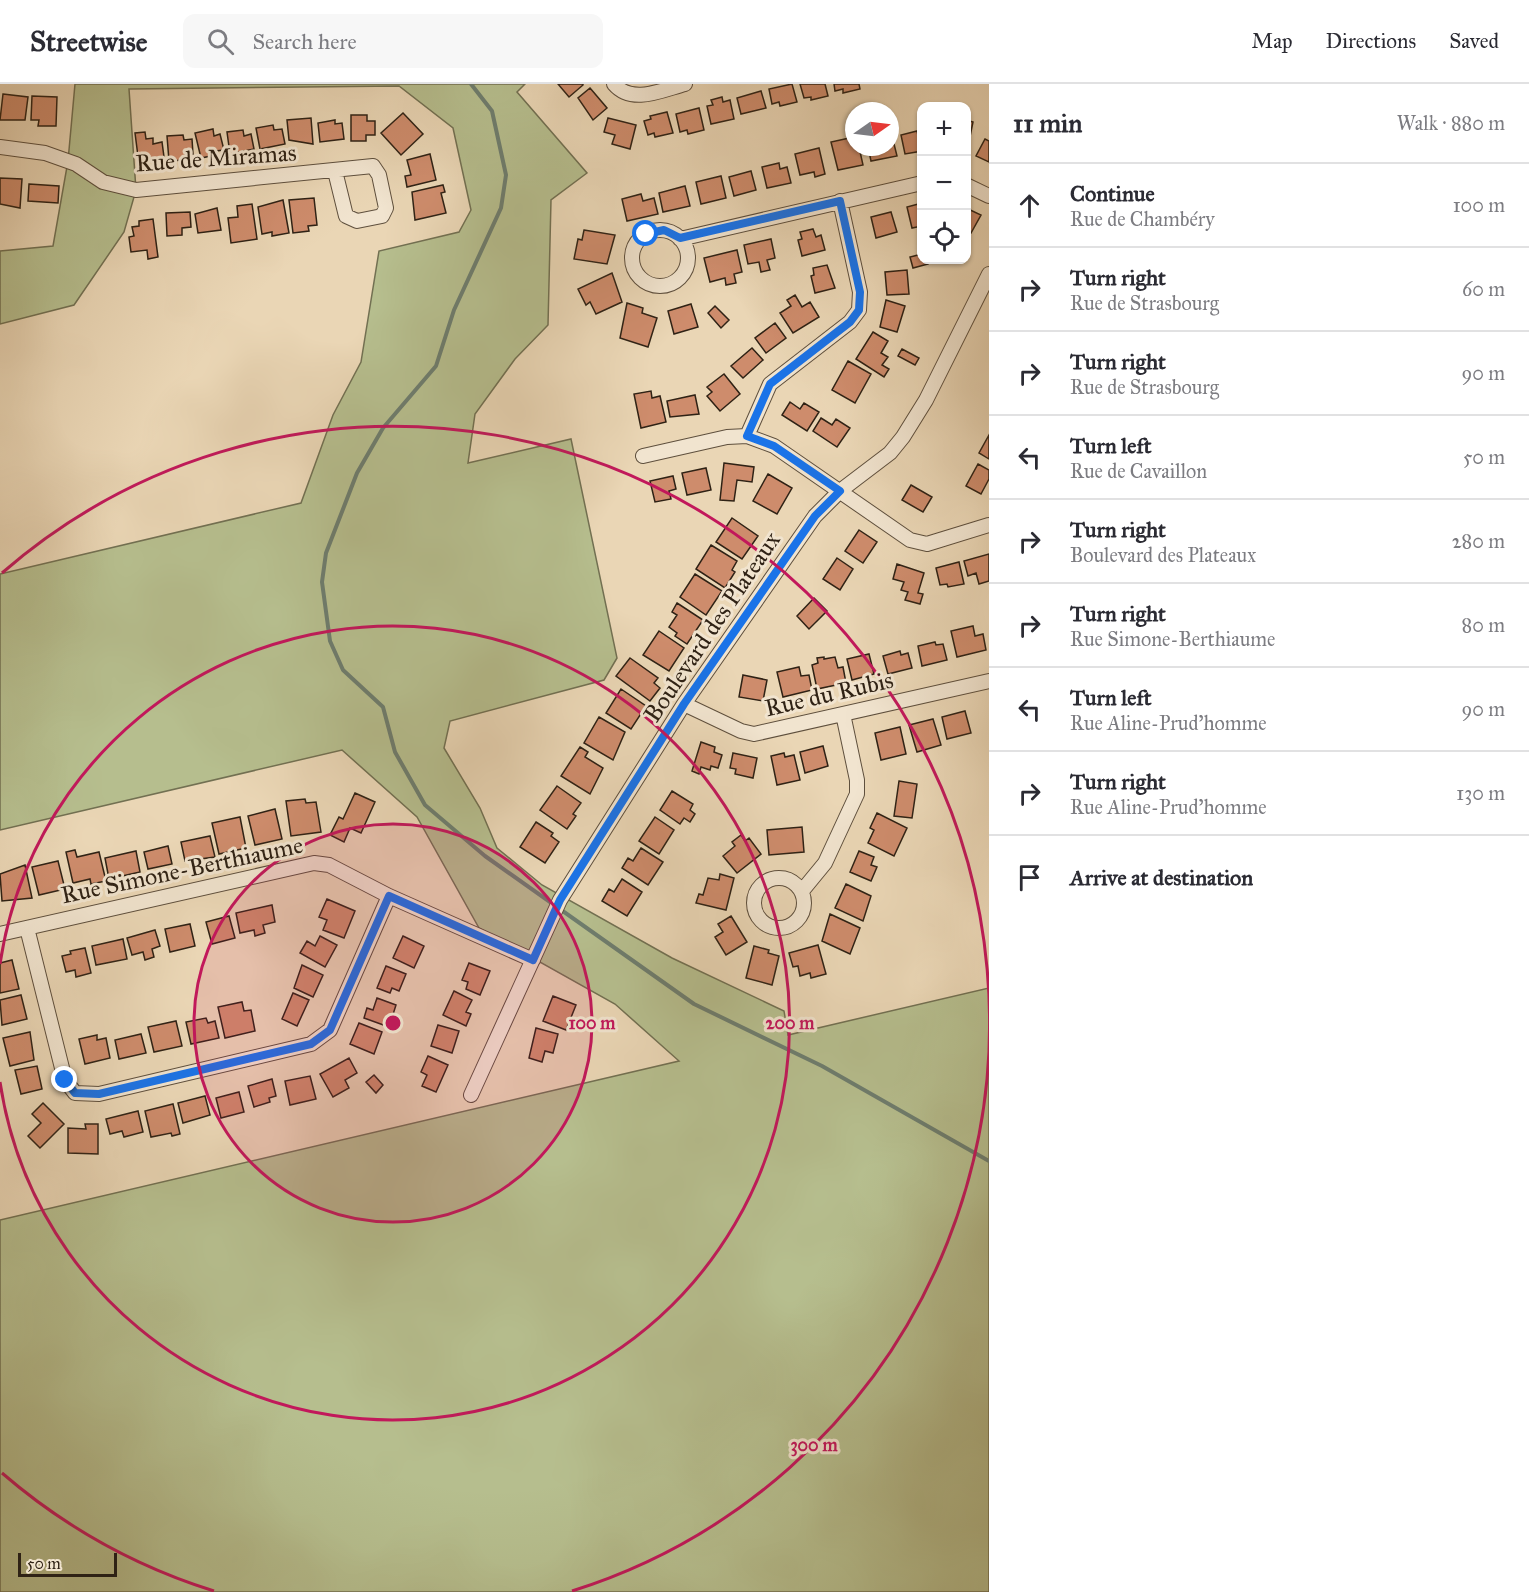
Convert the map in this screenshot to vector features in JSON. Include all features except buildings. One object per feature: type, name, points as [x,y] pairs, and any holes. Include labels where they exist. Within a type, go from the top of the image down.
[{"type":"street","points":[[614,84],[621,92],[640,96],[685,84]]},
{"type":"street","name":"Rue de Miramas","points":[[0,147],[45,153],[76,164],[104,182],[136,190],[373,166],[379,175],[386,208],[382,216],[357,221],[346,216],[336,171]]},
{"type":"street","points":[[680,238],[688,255],[684,272],[678,279],[661,286],[644,281],[638,275],[632,257],[639,240],[654,230],[664,230],[680,238],[917,184]]},
{"type":"street","points":[[971,187],[989,196]]},
{"type":"street","points":[[747,436],[770,384],[850,322],[859,310],[860,292],[840,201]]},
{"type":"street","name":"Boulevard des Plateaux","points":[[471,1095],[560,900],[684,704],[815,516],[840,491],[874,467],[903,437],[926,400],[989,274]]},
{"type":"street","points":[[643,456],[727,437],[747,436],[774,446],[899,534],[927,544],[989,525]]},
{"type":"street","name":"Rue du Rubis","points":[[684,704],[741,731],[754,734],[989,681]]},
{"type":"street","points":[[802,891],[825,863],[857,794],[857,780],[843,714]]},
{"type":"street","name":"Rue Simone-Berthiaume","points":[[0,934],[296,865],[314,863],[329,865],[389,896],[533,960]]},
{"type":"street","points":[[27,928],[65,1080],[75,1093],[99,1094],[311,1044],[330,1030],[389,896]]},
{"type":"green space","points":[[75,84],[525,84],[517,92],[587,173],[551,200],[548,325],[515,359],[475,414],[468,463],[571,439],[617,658],[604,680],[450,721],[444,748],[480,808],[497,848],[542,885],[672,958],[784,1011],[788,1035],[989,988],[989,1592],[0,1592],[0,1220],[679,1061],[615,1004],[479,928],[417,817],[342,750],[0,830],[0,574],[301,503],[333,415],[361,362],[379,251],[459,232],[471,210],[453,128],[399,86],[129,89],[136,190],[124,232],[74,305],[0,324],[0,251],[53,246],[68,161]]},
{"type":"waterway","points":[[471,84],[492,111],[506,175],[501,208],[454,310],[436,366],[383,428],[357,473],[326,553],[322,582],[330,641],[343,670],[383,707],[395,752],[425,805],[485,856],[694,1004],[822,1066],[989,1161]]},
{"type":"route","points":[[65,1080],[75,1093],[99,1094],[311,1044],[330,1030],[389,896],[533,960],[560,900],[684,704],[815,516],[840,491],[774,446],[747,436],[764,393],[770,384],[850,322],[859,310],[860,292],[840,201],[680,238],[664,230],[654,230],[646,234]]}]
